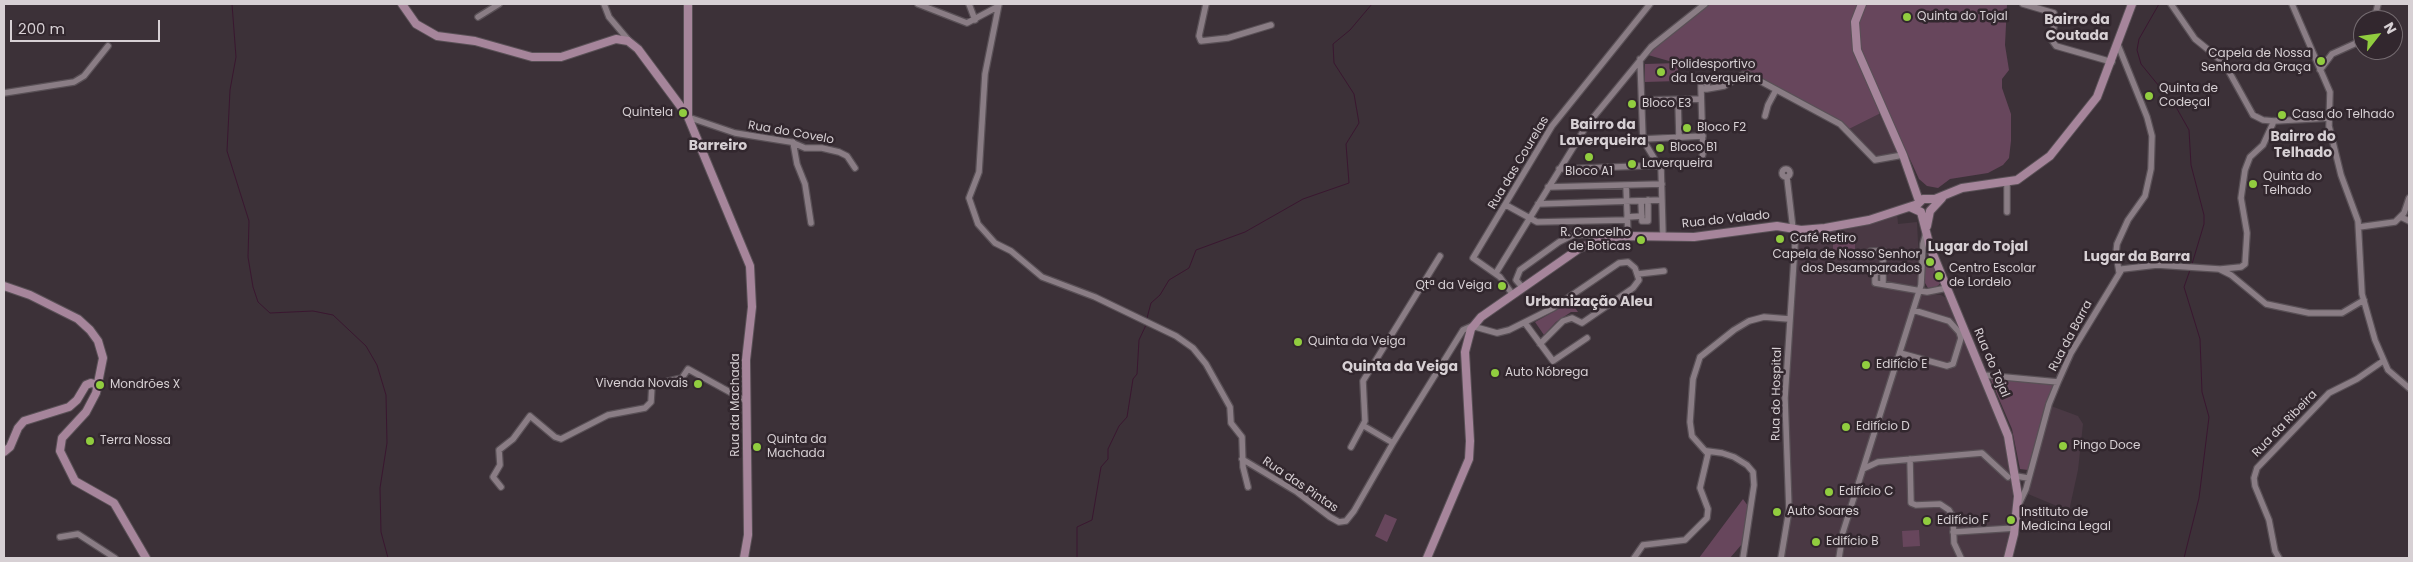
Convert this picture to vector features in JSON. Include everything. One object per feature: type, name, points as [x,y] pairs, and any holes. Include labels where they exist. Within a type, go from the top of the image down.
[{"type":"street","points":[[402,4],[412,20],[427,31],[446,39],[475,41],[524,55],[543,58],[571,55],[616,39],[632,43]]},
{"type":"street","points":[[407,4],[410,12],[427,31]]},
{"type":"street","points":[[478,16],[498,4]]},
{"type":"street","points":[[604,4],[609,17],[632,43],[688,117]]},
{"type":"street","points":[[688,4],[688,117]]},
{"type":"street","points":[[918,4],[965,23],[975,20],[998,6]]},
{"type":"street","points":[[969,4],[975,20]]},
{"type":"street","points":[[1206,4],[1199,36],[1201,41],[1228,38],[1271,25]]},
{"type":"street","name":"Rua das Courelas","points":[[1496,273],[1473,258],[1552,126],[1650,4]]},
{"type":"street","points":[[1513,295],[1496,273],[1558,169],[1587,125],[1651,46],[1704,4]]},
{"type":"street","points":[[1839,558],[1842,538],[1919,291],[1922,278],[1923,242],[1931,210],[1928,200],[1914,184],[1856,47],[1855,22],[1862,4]]},
{"type":"street","points":[[2023,4],[2054,13],[2056,22],[2051,39],[2056,46],[2112,62]]},
{"type":"street","points":[[1919,207],[1928,200],[1963,187],[2007,182],[2025,175],[2050,156],[2097,97],[2112,62],[2132,4]]},
{"type":"street","points":[[2171,4],[2195,39],[2216,56],[2227,68],[2251,113],[2260,119],[2274,122],[2329,118]]},
{"type":"street","points":[[2292,4],[2331,97],[2329,118],[2340,170],[2356,211],[2359,226],[2364,300],[2383,361],[2391,374],[2409,388]]},
{"type":"street","points":[[998,6],[985,74],[979,172],[969,198],[975,219],[990,239],[1011,251],[1042,277],[1096,297],[1186,342],[1206,364],[1230,407],[1231,423],[1242,438],[1242,459],[1248,488]]},
{"type":"street","points":[[2118,45],[2147,117],[2152,136],[2150,178],[2145,196],[2126,225],[2117,244],[2116,253],[2119,272],[2130,267],[2186,266],[2219,269],[2241,266],[2246,260],[2246,224],[2241,198],[2245,169],[2250,157],[2263,145],[2274,122]]},
{"type":"street","points":[[2320,70],[2332,54],[2353,45]]},
{"type":"street","points":[[4,93],[74,82],[84,76],[108,46]]},
{"type":"street","points":[[1640,59],[1643,139],[1659,166],[1662,184],[1663,236]]},
{"type":"street","points":[[1558,169],[1699,163],[1703,153],[1701,99],[1704,89],[1726,85],[1746,74],[1840,124],[1875,160],[1903,155]]},
{"type":"street","points":[[1765,116],[1768,105],[1776,90]]},
{"type":"street","points":[[1642,100],[1701,99]]},
{"type":"street","points":[[1678,100],[1679,137]]},
{"type":"street","name":"Rua do Covelo","points":[[688,117],[737,133],[793,142],[805,148],[822,148],[842,153],[856,168]]},
{"type":"street","name":"Rua da Machada","points":[[688,117],[746,252],[750,266],[752,300],[746,360],[748,528],[744,558]]},
{"type":"street","points":[[1643,139],[1703,136]]},
{"type":"street","points":[[793,142],[796,162],[805,184],[811,223]]},
{"type":"street","name":"Rua do Hospital","points":[[1782,558],[1789,505],[1785,412],[1794,229],[1787,178]]},
{"type":"street","points":[[2007,182],[2007,212]]},
{"type":"street","points":[[1548,187],[1662,184]]},
{"type":"street","name":"Rua do Tojal","points":[[1914,184],[1926,233],[2008,436],[2018,506],[2008,558]]},
{"type":"street","points":[[1626,185],[1628,236]]},
{"type":"street","points":[[1931,210],[1949,193]]},
{"type":"street","points":[[2359,226],[2386,224],[2401,217],[2409,198]]},
{"type":"street","points":[[1538,204],[1662,200]]},
{"type":"street","points":[[1506,204],[1537,222],[1642,216],[1642,221],[1648,221],[1645,201]]},
{"type":"street","name":"Rua do Valado","points":[[1470,333],[1481,317],[1577,250],[1598,240],[1628,236],[1700,236],[1777,226],[1794,229],[1819,229],[1864,221],[1907,207],[1919,207]]},
{"type":"street","points":[[1919,207],[1931,210]]},
{"type":"street","points":[[2401,217],[2409,221]]},
{"type":"street","points":[[1523,288],[1516,280],[1520,270],[1559,242],[1569,236],[1585,234],[1598,240]]},
{"type":"street","points":[[1871,251],[1883,250],[1883,272],[1875,272],[1875,283],[1930,292],[1947,288]]},
{"type":"street","points":[[1351,447],[1364,426],[1363,381],[1440,256]]},
{"type":"street","points":[[1470,333],[1486,329],[1500,333],[1525,323],[1562,303],[1619,263],[1631,263],[1638,274],[1637,285],[1582,323],[1572,318],[1563,322],[1540,344]]},
{"type":"street","points":[[2219,269],[2231,275],[2263,302],[2275,308],[2309,313],[2338,314],[2346,312],[2364,300]]},
{"type":"street","points":[[1638,274],[1664,271]]},
{"type":"street","name":"Rua da Barra","points":[[2018,506],[2028,481],[2049,404],[2058,382],[2071,352],[2119,272]]},
{"type":"street","points":[[4,286],[30,295],[74,317],[90,330],[103,353],[98,385],[89,408],[62,438],[60,452],[75,481],[114,502],[145,558]]},
{"type":"street","points":[[1900,353],[1948,366],[1953,364],[1961,338],[1960,333],[1949,320],[1913,310]]},
{"type":"street","points":[[1481,317],[1486,329]]},
{"type":"street","points":[[1743,558],[1754,485],[1753,472],[1747,465],[1734,457],[1722,452],[1707,451],[1695,441],[1690,429],[1692,390],[1700,357],[1734,330],[1749,321],[1764,317],[1789,319]]},
{"type":"street","points":[[1525,323],[1553,362],[1587,338]]},
{"type":"street","points":[[1364,426],[1393,443],[1459,335],[1465,329],[1470,333]]},
{"type":"street","points":[[1428,558],[1464,474],[1469,454],[1465,360],[1470,333]]},
{"type":"street","name":"Rua da Ribeira","points":[[2279,558],[2275,551],[2270,522],[2255,486],[2254,478],[2257,468],[2329,393],[2357,379],[2383,361]]},
{"type":"street","points":[[500,486],[493,477],[500,465],[499,450],[513,439],[530,416],[554,437],[561,439],[608,415],[645,408],[651,402],[652,385],[682,378],[688,369],[746,402]]},
{"type":"street","points":[[1983,375],[2058,382]]},
{"type":"street","points":[[4,452],[10,448],[18,428],[24,421],[69,407],[77,400],[86,385],[91,383],[98,385]]},
{"type":"street","name":"Rua das Pintas","points":[[1242,459],[1298,492],[1330,517],[1341,522],[1352,515],[1393,443]]},
{"type":"street","points":[[1634,558],[1643,545],[1685,540],[1706,521],[1708,512],[1700,488],[1709,459],[1707,451]]},
{"type":"street","points":[[1863,468],[1876,462],[1982,453],[2014,478],[2028,481]]},
{"type":"street","points":[[1910,459],[1911,503],[1916,505],[1940,504],[1948,508],[1952,515],[1955,546],[1961,558]]},
{"type":"street","points":[[1953,532],[2015,528]]},
{"type":"street","points":[[60,536],[78,534],[115,558]]},
{"type":"shaded area","points":[[1710,4],[1859,4],[1853,21],[1852,41],[1880,110],[1879,114],[1847,130],[1833,118],[1747,72],[1714,61],[1669,61],[1648,55],[1650,50]]},
{"type":"shaded area","points":[[1867,4],[2007,4],[2005,45],[2009,70],[2002,79],[2002,88],[2011,114],[2011,141],[2009,158],[2003,165],[1988,173],[1950,179],[1938,188],[1927,186],[1919,179],[1862,54],[1858,33],[1860,16]]},
{"type":"shaded area","name":"Polidesportivo da Laverqueira","points":[[1678,63],[1678,81],[1645,82],[1645,64]]},
{"type":"shaded area","points":[[1879,114],[1900,154],[1876,160],[1847,130]]},
{"type":"shaded area","points":[[1897,211],[1898,224],[1917,222],[1920,282],[1917,286],[1913,287],[1912,292],[1941,295],[1948,299],[2003,428],[2014,474],[2011,525],[2004,558],[1784,558],[1791,510],[1787,396],[1793,280],[1797,280],[1797,277],[1794,276],[1796,244],[1800,238],[1809,234],[1858,224]]},
{"type":"shaded area","points":[[1833,236],[1855,236],[1855,249],[1833,250]]},
{"type":"shaded area","points":[[1932,256],[1941,283],[1936,287],[1928,288],[1925,283],[1925,258]]},
{"type":"shaded area","points":[[1571,302],[1578,312],[1571,312],[1556,322],[1544,335],[1535,322]]},
{"type":"shaded area","points":[[1990,378],[2054,384],[2046,404],[2028,470],[2020,469],[2012,429]]},
{"type":"shaded area","points":[[2051,406],[2078,416],[2083,424],[2078,470],[2069,511],[2028,494]]},
{"type":"shaded area","points":[[1743,499],[1748,506],[1742,544],[1730,558],[1699,558]]},
{"type":"shaded area","points":[[1385,514],[1397,519],[1387,542],[1375,536]]},
{"type":"shaded area","points":[[1919,530],[1920,546],[1903,547],[1902,531]]},
{"type":"waterway","points":[[232,4],[236,57],[230,90],[227,151],[249,221],[248,257],[253,287],[258,302],[270,313],[313,311],[333,315],[366,346],[377,365],[386,395],[387,443],[380,488],[381,532],[388,558]]},
{"type":"waterway","points":[[1147,318],[1151,303],[1160,295],[1169,280],[1189,268],[1196,250],[1245,232],[1303,199],[1349,183],[1346,144],[1359,123],[1354,94],[1334,63],[1333,44],[1350,30],[1372,4]]},
{"type":"waterway","points":[[2159,4],[2139,39],[2137,50],[2141,64],[2176,107],[2189,130],[2191,165],[2204,215],[2204,224],[2192,264]]},
{"type":"waterway","points":[[2184,558],[2199,498],[2209,417],[2202,392],[2200,339],[2184,287],[2190,270]]},
{"type":"waterway","points":[[1077,558],[1077,527],[1092,520],[1101,467],[1108,459],[1108,449],[1119,426],[1127,417],[1133,379],[1137,374],[1139,340],[1146,325]]},
{"type":"place","name":"Quinta do Tojal","points":[[1907,17]]},
{"type":"place","name":"Capela de Nossa Senhora da Graça","points":[[2321,61]]},
{"type":"place","name":"Polidesportivo da Laverqueira","points":[[1661,72]]},
{"type":"place","name":"Quinta de Codeçal","points":[[2149,96]]},
{"type":"place","name":"Bloco E3","points":[[1632,104]]},
{"type":"place","name":"Quintela","points":[[683,113]]},
{"type":"place","name":"Casa do Telhado","points":[[2282,115]]},
{"type":"place","name":"Bloco F2","points":[[1687,128]]},
{"type":"place","name":"Bloco B1","points":[[1660,148]]},
{"type":"place","name":"Bloco A1","points":[[1589,157]]},
{"type":"place","name":"Laverqueira","points":[[1632,164]]},
{"type":"place","name":"Quinta do Telhado","points":[[2253,184]]},
{"type":"place","name":"Café Retiro","points":[[1780,239]]},
{"type":"place","name":"R. Concelho de Boticas","points":[[1641,240]]},
{"type":"place","name":"Capela de Nosso Senhor dos Desamparados","points":[[1930,262]]},
{"type":"place","name":"Centro Escolar de Lordelo","points":[[1939,276]]},
{"type":"place","name":"Qtª da Veiga","points":[[1502,286]]},
{"type":"place","name":"Quinta da Veiga","points":[[1298,342]]},
{"type":"place","name":"Edifício E","points":[[1866,365]]},
{"type":"place","name":"Auto Nóbrega","points":[[1495,373]]},
{"type":"place","name":"Vivenda Novais","points":[[698,384]]},
{"type":"place","name":"Mondrões X","points":[[100,385]]},
{"type":"place","name":"Edifício D","points":[[1846,427]]},
{"type":"place","name":"Terra Nossa","points":[[90,441]]},
{"type":"place","name":"Pingo Doce","points":[[2063,446]]},
{"type":"place","name":"Quinta da Machada","points":[[757,447]]},
{"type":"place","name":"Edifício C","points":[[1829,492]]},
{"type":"place","name":"Auto Soares","points":[[1777,512]]},
{"type":"place","name":"Instituto de Medicina Legal","points":[[2011,520]]},
{"type":"place","name":"Edifício F","points":[[1927,521]]},
{"type":"place","name":"Edifício B","points":[[1816,542]]},
{"type":"district","name":"Bairro da Coutada","points":[[2077,28]]},
{"type":"district","name":"Bairro da Laverqueira","points":[[1603,134]]},
{"type":"district","name":"Barreiro","points":[[718,146]]},
{"type":"district","name":"Bairro do Telhado","points":[[2303,146]]},
{"type":"district","name":"Lugar do Tojal","points":[[1978,247]]},
{"type":"district","name":"Lugar da Barra","points":[[2137,257]]},
{"type":"district","name":"Urbanização Aleu","points":[[1589,302]]},
{"type":"district","name":"Quinta da Veiga","points":[[1400,367]]}]
